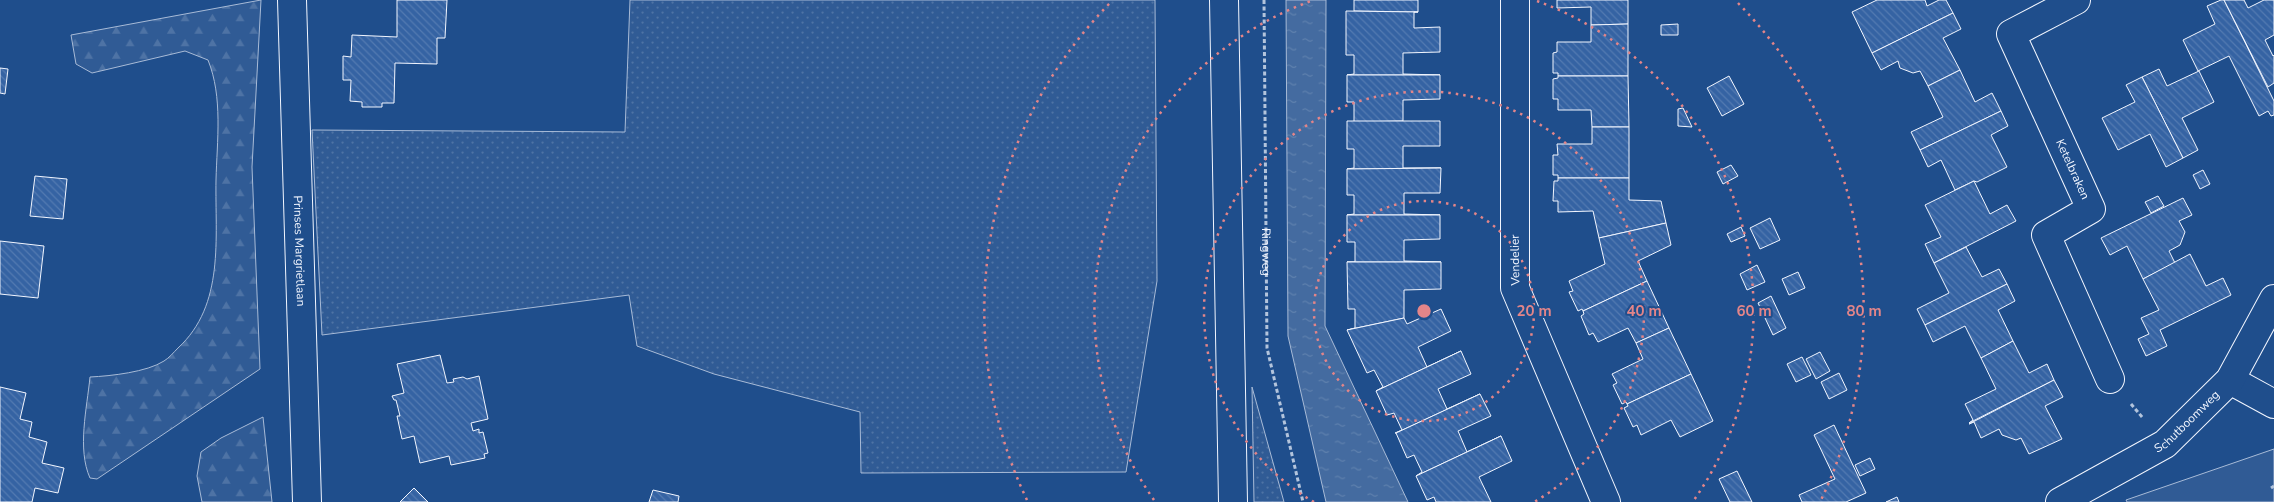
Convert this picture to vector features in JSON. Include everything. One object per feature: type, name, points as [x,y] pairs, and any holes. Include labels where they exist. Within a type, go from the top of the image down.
[{"type":"street","name":"Prinses Margrietlaan","points":[[292,0],[307,502]]},
{"type":"street","points":[[1224,0],[1233,502]]},
{"type":"street","name":"Vendelier","points":[[1515,0],[1515,288],[1606,502]]},
{"type":"street","name":"Ketelbraken","points":[[2076,0],[2011,34],[2091,209],[2046,235],[2110,379]]},
{"type":"street","name":"Schutboomweg","points":[[2060,502],[2165,444],[2230,380],[2274,299]]},
{"type":"street","points":[[2230,380],[2274,404]]},
{"type":"path","name":"Ringweg","points":[[1264,0],[1267,348],[1302,502]]},
{"type":"path","points":[[2110,379],[2165,444]]},
{"type":"green space","points":[[261,0],[252,167],[260,369],[97,479],[90,478],[86,467],[83,441],[90,377],[139,371],[157,365],[168,358],[193,331],[204,312],[214,270],[216,247],[218,119],[216,89],[208,60],[185,51],[92,73],[76,64],[71,35]]},
{"type":"green space","points":[[630,0],[1155,0],[1157,281],[1126,472],[861,473],[860,412],[714,374],[637,346],[629,295],[322,335],[312,130],[625,132]]},
{"type":"green space","points":[[1252,387],[1284,502],[1254,502]]},
{"type":"green space","points":[[263,417],[272,502],[202,502],[197,476],[201,452],[221,438]]},
{"type":"shaded area","points":[[2274,449],[2274,502],[2127,502],[2126,500]]},
{"type":"water","points":[[1286,0],[1326,0],[1325,326],[1408,502],[1326,502],[1288,336]]},
{"type":"building","points":[[397,0],[447,0],[445,38],[437,38],[437,64],[395,63],[394,103],[382,103],[382,107],[362,107],[362,102],[350,101],[351,80],[343,80],[343,56],[351,57],[352,35],[397,37]]},
{"type":"building","points":[[1354,0],[1418,0],[1418,12],[1354,11]]},
{"type":"building","points":[[1557,0],[1628,0],[1628,24],[1591,25],[1591,7],[1557,8]]},
{"type":"building","points":[[1877,0],[1925,0],[1927,6],[1939,0],[1946,0],[1953,13],[1872,53],[1852,12]]},
{"type":"building","points":[[2224,0],[2274,101],[2274,115],[2271,116],[2268,111],[2259,116],[2229,56],[2198,71],[2183,40],[2215,24],[2207,6]]},
{"type":"building","points":[[2224,0],[2244,0],[2248,8],[2264,0],[2274,0],[2274,35],[2265,40],[2274,55],[2274,83],[2268,87]]},
{"type":"building","points":[[1346,11],[1418,12],[1414,12],[1414,28],[1440,27],[1440,52],[1403,53],[1403,74],[1440,75],[1347,75],[1354,74],[1354,55],[1346,55]]},
{"type":"building","points":[[1953,13],[1961,29],[1943,38],[1960,70],[1928,86],[1920,71],[1913,73],[1900,68],[1898,61],[1881,70],[1872,53]]},
{"type":"building","points":[[1628,24],[1628,76],[1558,76],[1558,73],[1553,73],[1553,53],[1557,52],[1557,42],[1591,42],[1591,25]]},
{"type":"building","points":[[1678,24],[1678,35],[1661,35],[1661,25]]},
{"type":"building","points":[[0,68],[8,69],[5,94],[0,93]]},
{"type":"building","points":[[2159,69],[2167,86],[2199,71],[2214,102],[2182,118],[2198,150],[2183,158],[2142,77]]},
{"type":"building","points":[[1960,70],[1975,102],[1992,93],[2001,111],[1920,150],[1911,132],[1943,117],[1928,86]]},
{"type":"building","points":[[1347,75],[1440,75],[1440,99],[1403,100],[1403,121],[1354,122],[1354,102],[1347,102]]},
{"type":"building","points":[[1558,76],[1628,76],[1629,127],[1592,127],[1591,110],[1558,110],[1558,99],[1553,99],[1553,79],[1558,78]]},
{"type":"building","points":[[1729,76],[1744,104],[1722,116],[1707,88]]},
{"type":"building","points":[[2142,77],[2183,158],[2166,167],[2150,134],[2118,150],[2102,118],[2135,102],[2126,85]]},
{"type":"building","points":[[1683,108],[1692,127],[1678,126],[1678,109]]},
{"type":"building","points":[[2001,111],[2008,126],[1991,135],[2007,167],[1977,182],[1974,181],[1955,190],[1941,160],[1928,167],[1920,150]]},
{"type":"building","points":[[1347,121],[1440,121],[1440,146],[1403,146],[1403,168],[1441,168],[1347,169],[1354,168],[1354,149],[1347,149]]},
{"type":"building","points":[[1592,127],[1629,127],[1629,178],[1558,178],[1558,175],[1553,175],[1553,155],[1558,155],[1557,144],[1592,144]]},
{"type":"building","points":[[1731,165],[1738,176],[1723,184],[1717,172]]},
{"type":"building","points":[[1441,168],[1440,193],[1404,193],[1404,214],[1440,215],[1347,215],[1354,214],[1354,195],[1347,195],[1347,169]]},
{"type":"building","points":[[2203,170],[2210,184],[2200,189],[2193,175]]},
{"type":"building","points":[[35,176],[67,179],[63,219],[30,216]]},
{"type":"building","points":[[1558,178],[1629,178],[1629,200],[1661,201],[1666,223],[1599,238],[1593,211],[1558,212],[1558,201],[1553,201],[1554,181],[1558,181]]},
{"type":"building","points":[[1974,181],[1990,214],[2007,205],[2016,221],[1934,263],[1925,244],[1941,237],[1925,205]]},
{"type":"building","points":[[2158,196],[2164,206],[2151,213],[2145,202]]},
{"type":"building","points":[[2183,198],[2192,215],[2179,221],[2185,232],[2180,245],[2169,251],[2175,263],[2143,279],[2127,246],[2110,255],[2101,238]]},
{"type":"building","points":[[1347,215],[1440,215],[1440,239],[1404,240],[1404,261],[1441,262],[1355,262],[1355,242],[1347,242]]},
{"type":"building","points":[[1770,218],[1780,240],[1760,249],[1750,228]]},
{"type":"building","points":[[1666,223],[1671,245],[1638,261],[1647,281],[1583,311],[1582,309],[1578,311],[1569,292],[1573,291],[1569,281],[1605,264],[1599,238]]},
{"type":"building","points":[[1741,227],[1745,236],[1731,242],[1727,234]]},
{"type":"building","points":[[0,241],[44,246],[38,298],[0,294]]},
{"type":"building","points":[[1966,247],[1982,277],[1999,269],[2007,284],[1925,325],[1917,309],[1949,293],[1934,263]]},
{"type":"building","points":[[2190,254],[2206,286],[2223,278],[2231,295],[2160,330],[2167,346],[2146,356],[2138,339],[2149,334],[2141,318],[2159,310],[2143,279]]},
{"type":"building","points":[[1347,262],[1441,262],[1441,289],[1404,290],[1404,318],[1347,330],[1355,328],[1355,309],[1348,309]]},
{"type":"building","points":[[1757,265],[1765,282],[1747,290],[1740,274]]},
{"type":"building","points":[[1798,272],[1805,288],[1789,295],[1782,279]]},
{"type":"building","points":[[1647,281],[1669,328],[1636,343],[1628,328],[1598,342],[1593,333],[1589,335],[1581,316],[1584,314],[1583,311]]},
{"type":"building","points":[[2007,284],[2015,301],[1998,310],[2013,341],[1981,358],[1965,326],[1933,342],[1925,325]]},
{"type":"building","points":[[1771,296],[1786,328],[1773,335],[1758,303]]},
{"type":"building","points":[[1441,309],[1451,331],[1418,347],[1427,367],[1376,391],[1383,387],[1374,370],[1367,373],[1347,330],[1404,318],[1407,324]]},
{"type":"building","points":[[1669,328],[1691,374],[1627,404],[1626,402],[1622,404],[1613,385],[1617,383],[1612,374],[1643,359],[1636,343]]},
{"type":"building","points":[[2013,341],[2029,373],[2047,364],[2054,380],[1969,423],[1973,420],[1965,404],[1996,389],[1981,358]]},
{"type":"building","points":[[1461,351],[1471,374],[1438,389],[1447,409],[1480,394],[1396,433],[1395,433],[1402,430],[1394,413],[1387,415],[1376,391]]},
{"type":"building","points":[[1820,352],[1830,371],[1816,379],[1806,359]]},
{"type":"building","points":[[440,355],[447,383],[454,382],[453,379],[463,377],[467,379],[479,376],[488,419],[471,423],[473,431],[479,429],[479,433],[483,432],[488,453],[484,454],[485,458],[451,465],[449,456],[420,463],[414,436],[402,439],[397,416],[400,416],[396,400],[392,396],[404,393],[397,364]]},
{"type":"building","points":[[1802,357],[1811,375],[1796,382],[1787,364]]},
{"type":"building","points":[[1839,373],[1847,390],[1829,399],[1821,382]]},
{"type":"building","points":[[1691,374],[1713,421],[1680,437],[1671,420],[1641,435],[1637,425],[1633,427],[1624,408],[1628,406],[1627,404]]},
{"type":"building","points":[[2054,380],[2063,397],[2045,406],[2062,439],[2029,454],[2021,438],[2016,440],[2002,435],[1999,429],[1981,438],[1974,422],[1969,424]]},
{"type":"building","points":[[0,387],[26,393],[20,419],[32,422],[29,437],[47,442],[42,463],[64,468],[58,493],[35,488],[32,502],[0,502]]},
{"type":"building","points":[[1480,394],[1491,416],[1458,431],[1467,452],[1416,476],[1422,472],[1414,455],[1407,458],[1396,433]]},
{"type":"building","points":[[1834,425],[1866,493],[1846,502],[1802,502],[1799,495],[1835,479],[1814,435]]},
{"type":"building","points":[[1501,436],[1512,461],[1479,477],[1491,502],[1436,502],[1434,497],[1427,500],[1416,476]]},
{"type":"building","points":[[1870,458],[1875,469],[1860,476],[1855,465]]},
{"type":"building","points":[[1737,471],[1752,502],[1730,502],[1719,479]]},
{"type":"building","points":[[414,488],[428,502],[400,502]]},
{"type":"building","points":[[653,490],[679,496],[678,502],[649,502]]},
{"type":"building","points":[[1897,497],[1899,502],[1886,502]]}]
